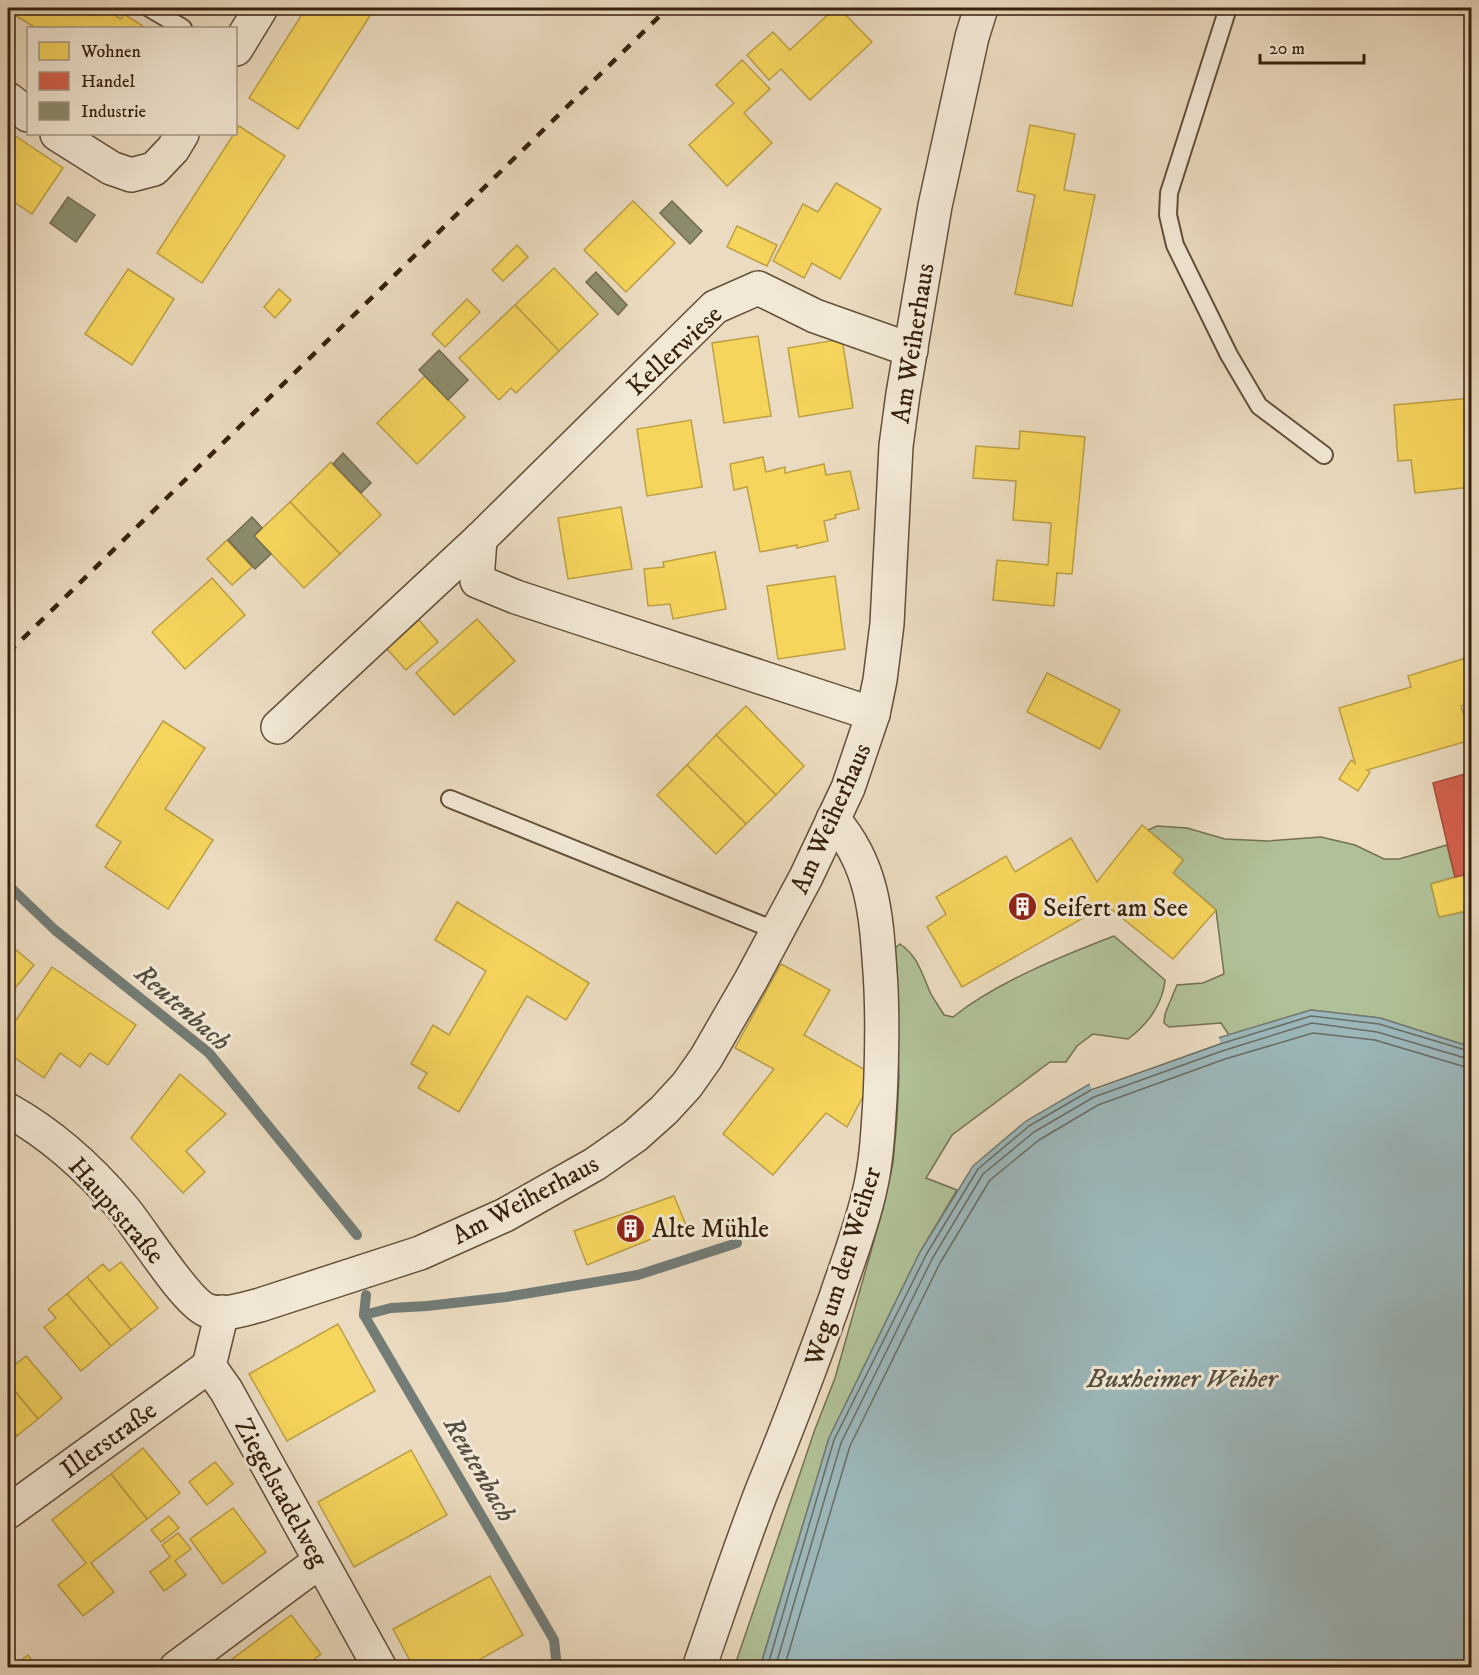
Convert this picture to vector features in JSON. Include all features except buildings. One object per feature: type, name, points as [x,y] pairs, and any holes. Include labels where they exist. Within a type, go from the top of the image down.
[{"type":"street","points":[[237,47],[261,8]]},
{"type":"street","name":"Am Weiherhaus","points":[[222,1312],[235,1312],[260,1305],[420,1253],[505,1215],[595,1164],[635,1136],[664,1110],[687,1085],[726,1026],[806,877],[848,788],[873,714],[887,624],[896,446],[935,206],[972,37],[981,8]]},
{"type":"street","points":[[8,99],[27,114]]},
{"type":"street","points":[[59,135],[111,168],[131,175],[154,169],[181,135]]},
{"type":"street","name":"Kellerwiese","points":[[278,727],[480,539],[715,307],[758,288],[815,316],[911,350]]},
{"type":"street","points":[[480,539],[477,581],[516,597],[873,714]]},
{"type":"street","name":"Weg um den Weiher","points":[[699,1668],[762,1491],[799,1401],[855,1241],[870,1190],[877,1151],[882,1069],[882,998],[877,933],[871,888],[848,837],[833,819]]},
{"type":"street","name":"Hauptstraße","points":[[8,1110],[24,1119],[72,1155],[122,1207],[189,1296],[206,1310],[222,1312]]},
{"type":"street","points":[[209,1366],[222,1312]]},
{"type":"street","name":"Illerstraße","points":[[8,1512],[209,1366]]},
{"type":"street","name":"Ziegelstadelweg","points":[[209,1366],[226,1390],[380,1668]]},
{"type":"street","points":[[176,1668],[320,1561]]},
{"type":"lane","points":[[149,8],[181,27]]},
{"type":"lane","points":[[1228,8],[1169,193],[1168,215],[1175,245],[1229,355],[1259,406],[1324,455]]},
{"type":"lane","points":[[450,800],[777,931]]},
{"type":"green space","points":[[1157,826],[1187,828],[1225,839],[1268,841],[1321,837],[1355,845],[1384,859],[1399,859],[1447,845],[1455,877],[1431,884],[1439,917],[1471,910],[1471,945],[1465,965],[1471,980],[1471,1047],[1380,1018],[1311,1010],[1229,1035],[1221,1023],[1169,1027],[1164,1023],[1165,1014],[1177,985],[1203,983],[1224,974],[1216,910],[1173,873],[1183,860],[1148,830]]},
{"type":"green space","points":[[1114,936],[1165,980],[1157,1006],[1148,1021],[1128,1039],[1093,1034],[1077,1046],[1066,1062],[1050,1062],[952,1135],[926,1178],[957,1190],[920,1252],[829,1438],[760,1667],[734,1668],[814,1432],[835,1378],[883,1209],[893,1163],[899,1077],[894,949],[900,944],[912,955],[944,1015],[953,1017],[989,992],[1010,981]]},
{"type":"water","name":"Buxheimer Weiher","points":[[1311,1010],[1380,1018],[1471,1047],[1471,1667],[760,1668],[829,1438],[920,1252],[973,1166],[1026,1121],[1088,1085],[1218,1038]]},
{"type":"pier","points":[[1218,1035],[1221,1044],[1092,1091],[1089,1081]]},
{"type":"waterway","name":"Reutenbach","points":[[8,885],[55,930],[209,1053],[357,1235]]},
{"type":"waterway","points":[[364,1315],[391,1308],[506,1297],[638,1275],[737,1243]]},
{"type":"waterway","name":"Reutenbach","points":[[366,1295],[364,1315],[554,1640],[557,1668]]},
{"type":"railway","points":[[8,653],[668,8]]},
{"type":"place","name":"Seifert am See","points":[[1022,907]]},
{"type":"place","name":"Alte Mühle","points":[[631,1228]]}]
